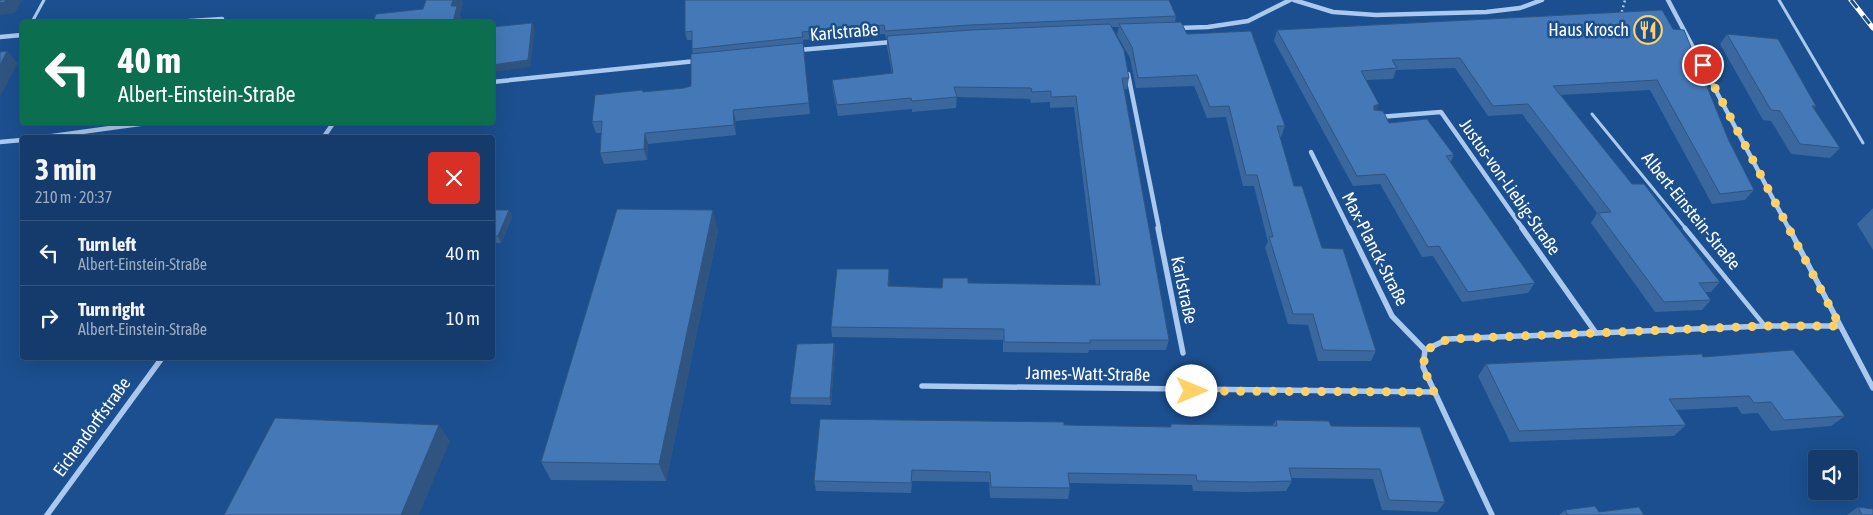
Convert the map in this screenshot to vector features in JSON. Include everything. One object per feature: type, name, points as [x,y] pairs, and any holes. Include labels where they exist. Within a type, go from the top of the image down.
[{"type":"street","points":[[1169,28],[1208,27],[1248,21],[1290,0]]},
{"type":"street","points":[[1294,0],[1333,12],[1376,14],[1486,12],[1520,8],[1542,0]]},
{"type":"street","points":[[1668,0],[1873,388]]},
{"type":"street","points":[[206,20],[222,19]]},
{"type":"street","points":[[0,38],[20,35]]},
{"type":"street","name":"Karlstraße","points":[[788,51],[894,42]]},
{"type":"street","points":[[495,82],[700,60]]},
{"type":"street","name":"Karlstraße","points":[[1127,68],[1183,353]]},
{"type":"street","name":"Justus-von-Liebig-Straße","points":[[1374,118],[1441,112],[1596,333]]},
{"type":"street","points":[[60,135],[132,125]]},
{"type":"street","points":[[0,142],[20,140]]},
{"type":"street","name":"Max-Planck-Straße","points":[[1311,152],[1392,316],[1426,350]]},
{"type":"street","points":[[1492,515],[1423,367],[1426,350],[1448,339],[1765,326],[1840,326]]},
{"type":"street","name":"Eichendorffstraße","points":[[47,515],[161,360]]},
{"type":"street","name":"James-Watt-Straße","points":[[922,386],[1192,391],[1434,392]]},
{"type":"lane","points":[[33,20],[44,0]]},
{"type":"lane","points":[[1779,0],[1863,143]]},
{"type":"lane","name":"Albert-Einstein-Straße","points":[[1592,114],[1765,326]]},
{"type":"building","points":[[426,0],[453,0],[451,6],[457,6],[454,20],[374,20],[376,14],[423,9]]},
{"type":"building","points":[[685,0],[1169,0],[1176,16],[970,25],[885,31],[884,25],[802,32],[803,37],[692,49],[692,31],[685,32]]},
{"type":"building","points":[[1662,10],[1673,29],[1684,30],[1729,141],[1754,190],[1720,194],[1657,80],[1553,86],[1632,184],[1644,184],[1720,282],[1699,283],[1711,300],[1664,302],[1598,213],[1611,212],[1528,104],[1493,106],[1460,58],[1392,60],[1397,68],[1361,71],[1379,104],[1374,106],[1374,110],[1383,111],[1389,123],[1427,119],[1454,155],[1446,156],[1535,283],[1468,292],[1439,246],[1428,247],[1385,174],[1357,176],[1277,30]]},
{"type":"building","points":[[1181,22],[1187,34],[1251,31],[1285,126],[1277,126],[1294,186],[1302,186],[1322,248],[1343,249],[1376,351],[1323,350],[1313,314],[1293,314],[1269,237],[1273,237],[1257,175],[1246,175],[1229,106],[1210,107],[1197,75],[1138,78],[1132,47],[1119,24]]},
{"type":"building","points":[[532,23],[528,60],[495,65],[495,27]]},
{"type":"building","points":[[1110,24],[1124,50],[1129,78],[1122,78],[1169,340],[1090,340],[1090,343],[1004,342],[1004,329],[831,327],[837,269],[889,269],[888,286],[942,288],[943,278],[968,278],[968,283],[1100,285],[1076,96],[1051,97],[1051,91],[1032,92],[1031,88],[954,87],[957,97],[912,101],[911,98],[837,105],[832,80],[893,73],[887,36]]},
{"type":"building","points":[[1727,34],[1778,39],[1816,106],[1812,106],[1840,148],[1800,144],[1780,111],[1771,110]]},
{"type":"building","points":[[803,43],[809,103],[733,110],[734,125],[645,133],[644,149],[600,153],[602,121],[592,122],[595,95],[691,86],[691,54]]},
{"type":"building","points":[[7,51],[0,65],[0,52]]},
{"type":"building","points":[[617,209],[713,210],[659,464],[541,462]]},
{"type":"building","points":[[495,210],[509,210],[498,236],[495,236]]},
{"type":"building","points":[[834,343],[830,398],[790,398],[797,344]]},
{"type":"building","points":[[1793,350],[1845,416],[1784,420],[1771,402],[1754,403],[1749,396],[1669,399],[1686,425],[1519,431],[1486,364],[1702,354],[1703,357]]},
{"type":"building","points":[[275,418],[439,425],[401,515],[224,515]]},
{"type":"building","points":[[820,419],[1064,422],[1064,425],[1171,427],[1171,424],[1277,426],[1276,420],[1329,421],[1331,426],[1420,427],[1445,502],[1389,500],[1380,469],[1289,468],[1292,481],[1253,482],[1197,481],[1196,475],[1068,473],[1070,488],[991,487],[990,472],[912,470],[911,483],[814,481]]},
{"type":"building","points":[[1595,506],[1599,512],[1639,507],[1644,515],[1568,515],[1565,510]]},
{"type":"building","points":[[1858,507],[1873,509],[1873,515],[1862,515]]},
{"type":"railway","points":[[1851,0],[1873,28]]},
{"type":"place","name":"Haus Krosch","points":[[1648,30]]},
{"type":"route","points":[[1192,391],[1434,392],[1423,367],[1426,350],[1448,339],[1765,326],[1840,326],[1703,65]]}]
